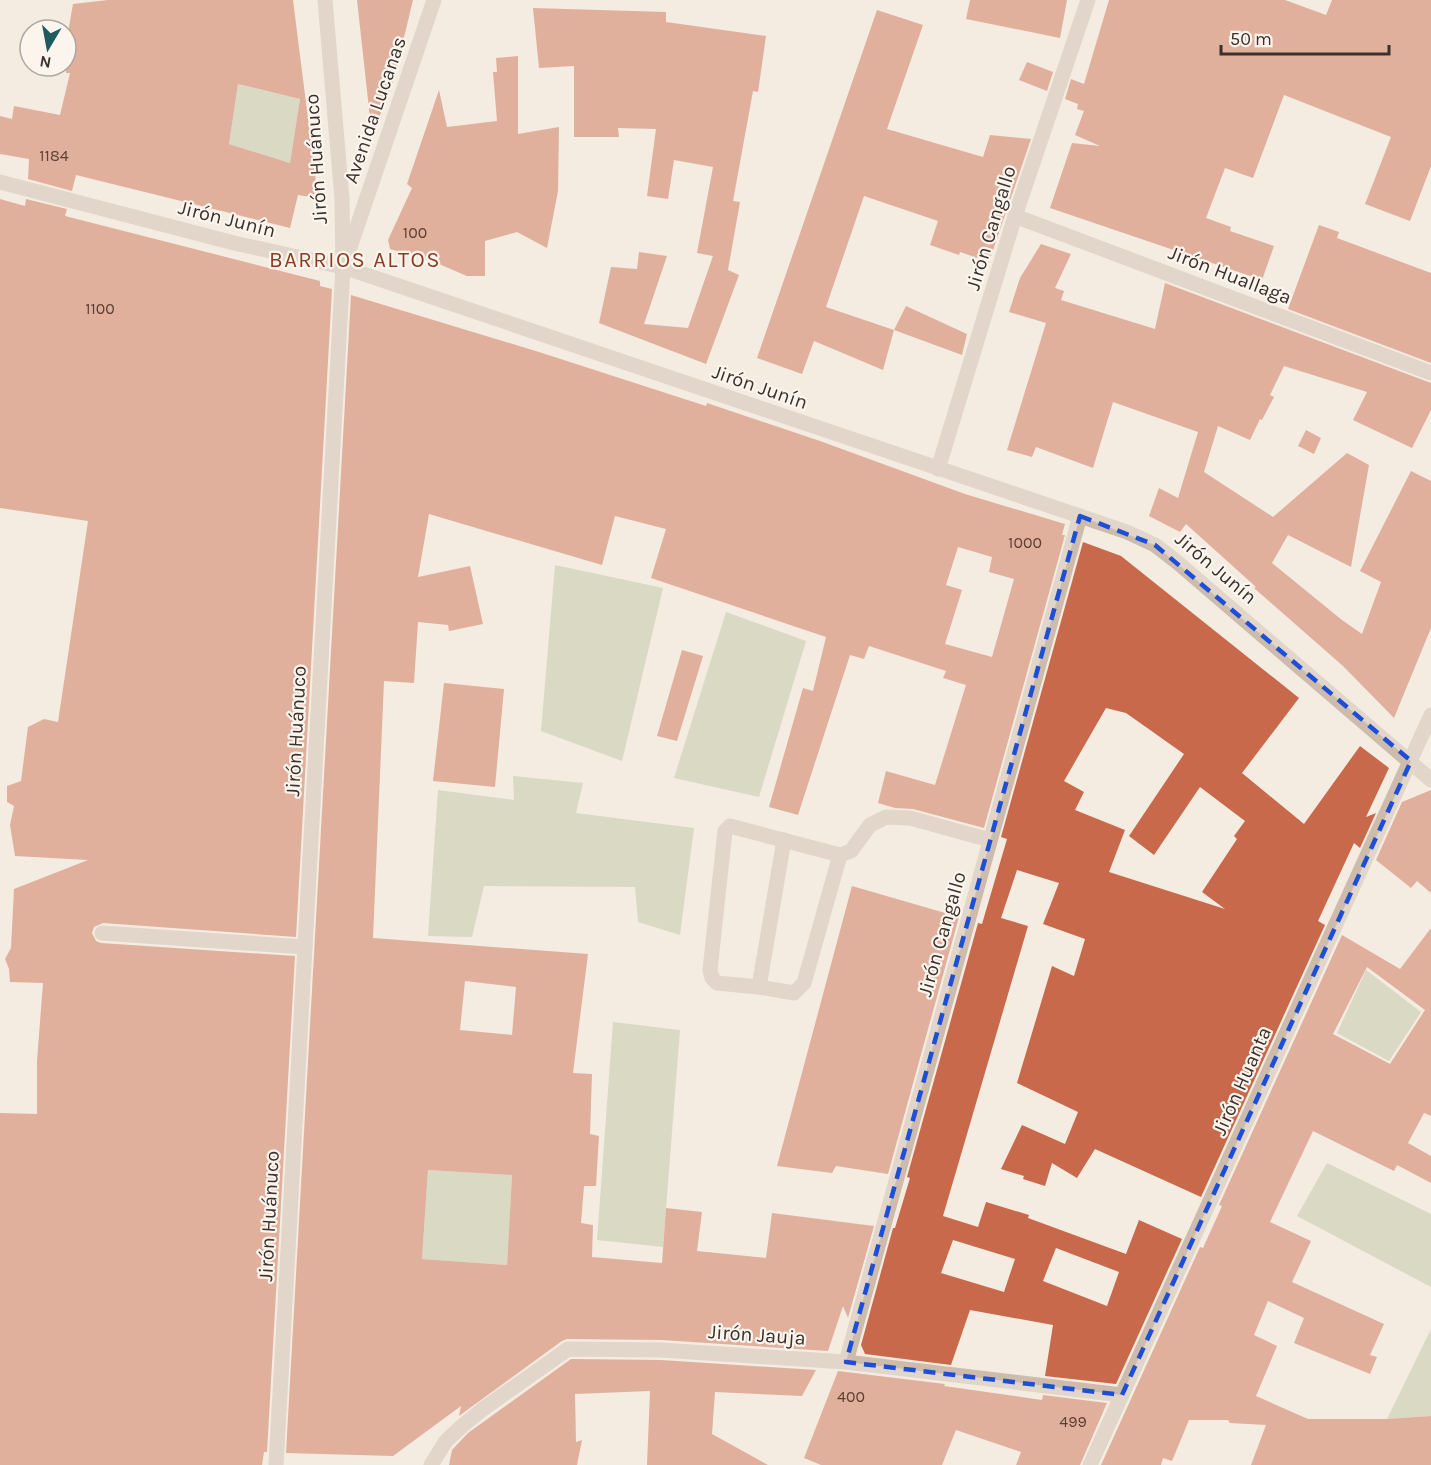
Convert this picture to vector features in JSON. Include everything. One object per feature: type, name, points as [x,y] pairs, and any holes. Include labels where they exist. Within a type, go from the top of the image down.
[{"type":"street","name":"Jirón Huánuco","points":[[276,1465],[343,267],[342,199],[325,0]]},
{"type":"street","name":"Avenida Lucanas","points":[[343,267],[434,0]]},
{"type":"street","name":"Jirón Cangallo","points":[[938,469],[1015,216],[1088,0]]},
{"type":"street","name":"Jirón Junín","points":[[0,182],[234,243],[343,267],[1127,532],[1155,545],[1431,780]]},
{"type":"street","name":"Jirón Huallaga","points":[[1015,216],[1431,373]]},
{"type":"street","name":"Jirón Cangallo","points":[[846,1362],[1080,516]]},
{"type":"street","name":"Jirón Huanta","points":[[1090,1465],[1431,715]]},
{"type":"street","points":[[840,855],[804,983],[794,993],[717,983],[712,978],[710,970],[724,831],[730,826],[840,855],[851,851],[870,825],[886,817],[910,818],[990,840]]},
{"type":"street","points":[[759,987],[784,840]]},
{"type":"street","points":[[102,933],[305,947]]},
{"type":"street","name":"Jirón Jauja","points":[[431,1465],[446,1441],[462,1426],[568,1349],[661,1350],[846,1362],[1122,1395]]},
{"type":"highlighted area","points":[[1080,516],[1155,545],[1411,761],[1122,1395],[846,1362]]},
{"type":"green space","points":[[238,84],[300,99],[290,163],[229,144]]},
{"type":"green space","points":[[555,565],[663,588],[622,761],[541,731]]},
{"type":"green space","points":[[726,612],[806,641],[759,797],[674,778]]},
{"type":"green space","points":[[513,776],[583,783],[576,813],[694,828],[680,935],[638,922],[635,887],[484,886],[472,937],[428,936],[438,790],[514,800]]},
{"type":"green space","points":[[1366,970],[1421,1012],[1389,1061],[1337,1033]]},
{"type":"green space","points":[[613,1022],[680,1030],[663,1247],[597,1240]]},
{"type":"green space","points":[[1327,1163],[1431,1214],[1431,1287],[1297,1216]]},
{"type":"green space","points":[[428,1170],[512,1175],[507,1265],[422,1259]]},
{"type":"green space","points":[[1431,1329],[1431,1416],[1387,1419]]},
{"type":"building","points":[[108,0],[293,0],[318,198],[298,195],[290,228],[76,175],[72,191],[28,179],[29,159],[0,154],[0,116],[12,119],[14,106],[60,115],[69,78],[78,78],[78,18],[71,18],[73,4]],"holes":[[[238,84],[300,99],[290,163],[229,144]]]},
{"type":"building","points":[[357,0],[413,0],[394,79],[372,136]]},
{"type":"building","points":[[970,0],[1067,0],[1060,38],[966,19]]},
{"type":"building","points":[[1109,0],[1285,0],[1326,15],[1332,0],[1431,0],[1431,166],[1410,221],[1365,204],[1391,137],[1284,95],[1253,178],[1225,168],[1206,218],[1231,227],[1230,231],[1274,246],[1262,280],[1050,208],[1072,143],[1100,146],[1075,135],[1084,111],[1077,109],[1078,104],[1065,99],[1071,79],[1084,84]]},
{"type":"building","points":[[533,8],[666,12],[666,22],[766,36],[758,92],[753,91],[733,201],[740,202],[728,270],[739,275],[706,364],[599,323],[611,267],[637,269],[639,252],[667,256],[644,324],[688,328],[713,256],[697,253],[713,167],[674,160],[668,199],[647,196],[656,129],[618,128],[619,137],[574,137],[574,66],[539,68]]},
{"type":"building","points":[[877,10],[923,25],[887,129],[983,157],[990,135],[1031,139],[989,262],[930,245],[938,221],[864,196],[826,307],[894,330],[883,370],[814,341],[802,374],[757,358]]},
{"type":"building","points":[[518,56],[518,134],[559,127],[558,191],[547,248],[517,232],[485,241],[485,276],[467,276],[432,261],[390,249],[388,240],[412,188],[407,184],[439,90],[447,127],[497,121],[493,72],[497,72],[496,58]]},
{"type":"building","points":[[1027,62],[1053,72],[1047,91],[1019,80]]},
{"type":"building","points":[[0,199],[25,206],[26,199],[67,209],[65,216],[320,281],[320,286],[332,289],[296,937],[103,923],[94,927],[92,933],[96,941],[101,943],[295,956],[267,1452],[264,1452],[262,1465],[0,1465],[0,1113],[37,1114],[37,1061],[43,983],[10,982],[5,959],[11,948],[14,889],[88,860],[15,856],[10,825],[14,806],[7,802],[7,786],[21,781],[28,727],[44,719],[58,722],[88,521],[0,508]]},
{"type":"building","points":[[1319,225],[1339,232],[1337,238],[1431,273],[1431,363],[1288,309]]},
{"type":"building","points":[[1041,244],[1071,254],[1055,288],[1064,291],[1061,300],[1155,329],[1165,283],[1431,383],[1431,410],[1412,448],[1353,420],[1367,392],[1284,366],[1270,395],[1274,397],[1250,440],[1218,426],[1204,472],[1273,517],[1347,453],[1369,465],[1351,567],[1288,535],[1272,563],[1362,634],[1381,582],[1360,571],[1411,471],[1431,481],[1431,628],[1394,718],[1343,666],[1254,588],[1256,587],[1186,524],[1180,532],[1149,516],[1159,488],[1178,498],[1198,432],[1113,402],[1093,468],[1036,447],[1032,457],[1007,450],[1046,323],[1009,312],[1020,278]]},
{"type":"building","points":[[351,295],[706,406],[707,403],[965,494],[1065,524],[1062,535],[1065,535],[984,828],[913,809],[895,808],[878,803],[886,771],[935,785],[966,685],[943,678],[946,671],[869,646],[864,659],[850,655],[798,815],[769,807],[803,688],[813,691],[826,637],[651,578],[666,529],[615,516],[602,565],[429,514],[418,577],[470,566],[483,624],[449,631],[448,625],[418,622],[414,683],[384,681],[373,938],[588,954],[573,1073],[592,1074],[590,1134],[599,1136],[596,1186],[584,1186],[581,1223],[593,1225],[592,1257],[662,1263],[666,1208],[702,1212],[697,1251],[766,1258],[772,1213],[874,1226],[848,1318],[843,1306],[828,1351],[662,1340],[567,1339],[459,1416],[461,1406],[393,1456],[286,1453]],"holes":[[[958,547],[992,557],[989,572],[1014,579],[992,657],[945,644],[962,590],[946,585]],[[465,981],[516,987],[512,1035],[460,1030]],[[428,1170],[512,1175],[507,1265],[422,1259]]]},
{"type":"building","points":[[906,306],[967,334],[962,355],[894,330]]},
{"type":"building","points":[[1306,430],[1321,438],[1314,454],[1298,446]]},
{"type":"building","points":[[1083,542],[1121,556],[1299,698],[1242,773],[1304,824],[1360,746],[1389,768],[1366,817],[1376,813],[1360,848],[1354,843],[1318,921],[1325,925],[1201,1197],[1095,1149],[1077,1178],[1052,1163],[1045,1186],[1001,1169],[1022,1125],[1065,1144],[1078,1112],[1017,1083],[1052,966],[1074,976],[1085,939],[1043,924],[1059,883],[1017,870],[1001,918],[1028,926],[943,1216],[978,1227],[986,1202],[1029,1215],[1028,1218],[1126,1254],[1139,1220],[1182,1239],[1116,1384],[1045,1376],[1053,1325],[970,1310],[951,1365],[865,1354],[861,1345],[893,1228],[895,1228],[910,1178],[907,1177],[978,923],[982,924],[1007,839],[1001,837]],"holes":[[[1106,708],[1126,713],[1184,754],[1129,836],[1154,855],[1200,787],[1245,821],[1234,836],[1237,839],[1202,892],[1225,909],[1109,872],[1125,830],[1075,810],[1084,792],[1064,781]],[[953,1240],[1015,1259],[1004,1292],[941,1273]],[[1056,1248],[1119,1272],[1107,1306],[1043,1281]]]},
{"type":"building","points":[[682,650],[703,656],[677,741],[657,736]]},
{"type":"building","points":[[444,683],[504,689],[495,787],[433,781]]},
{"type":"building","points":[[1431,790],[1431,893],[1417,881],[1411,888],[1376,860],[1402,802]]},
{"type":"building","points":[[852,886],[959,917],[888,1174],[836,1166],[832,1173],[777,1166]]},
{"type":"building","points":[[1431,928],[1431,1116],[1424,1113],[1408,1143],[1431,1156],[1431,1183],[1397,1165],[1394,1171],[1313,1131],[1270,1222],[1311,1241],[1292,1282],[1384,1324],[1370,1355],[1377,1357],[1370,1374],[1294,1343],[1304,1318],[1268,1301],[1254,1335],[1277,1346],[1256,1396],[1308,1419],[1387,1419],[1431,1416],[1431,1465],[1251,1465],[1266,1425],[1230,1423],[1228,1420],[1189,1420],[1172,1461],[1163,1458],[1161,1465],[1101,1465],[1200,1247],[1203,1248],[1222,1206],[1219,1205],[1342,935],[1400,969]],"holes":[[[1367,967],[1425,1010],[1390,1064],[1333,1034]]]},
{"type":"building","points":[[571,1359],[661,1360],[816,1370],[802,1396],[715,1392],[712,1434],[768,1465],[647,1465],[650,1391],[575,1394],[576,1442],[582,1440],[577,1465],[449,1465],[452,1450],[468,1433]]},
{"type":"building","points":[[838,1371],[945,1384],[944,1386],[1042,1400],[1043,1395],[1107,1403],[1080,1465],[1016,1465],[1021,1452],[956,1430],[942,1465],[821,1465],[804,1458]]},
{"type":"district","name":"BARRIOS ALTOS","points":[[355,260]]}]
